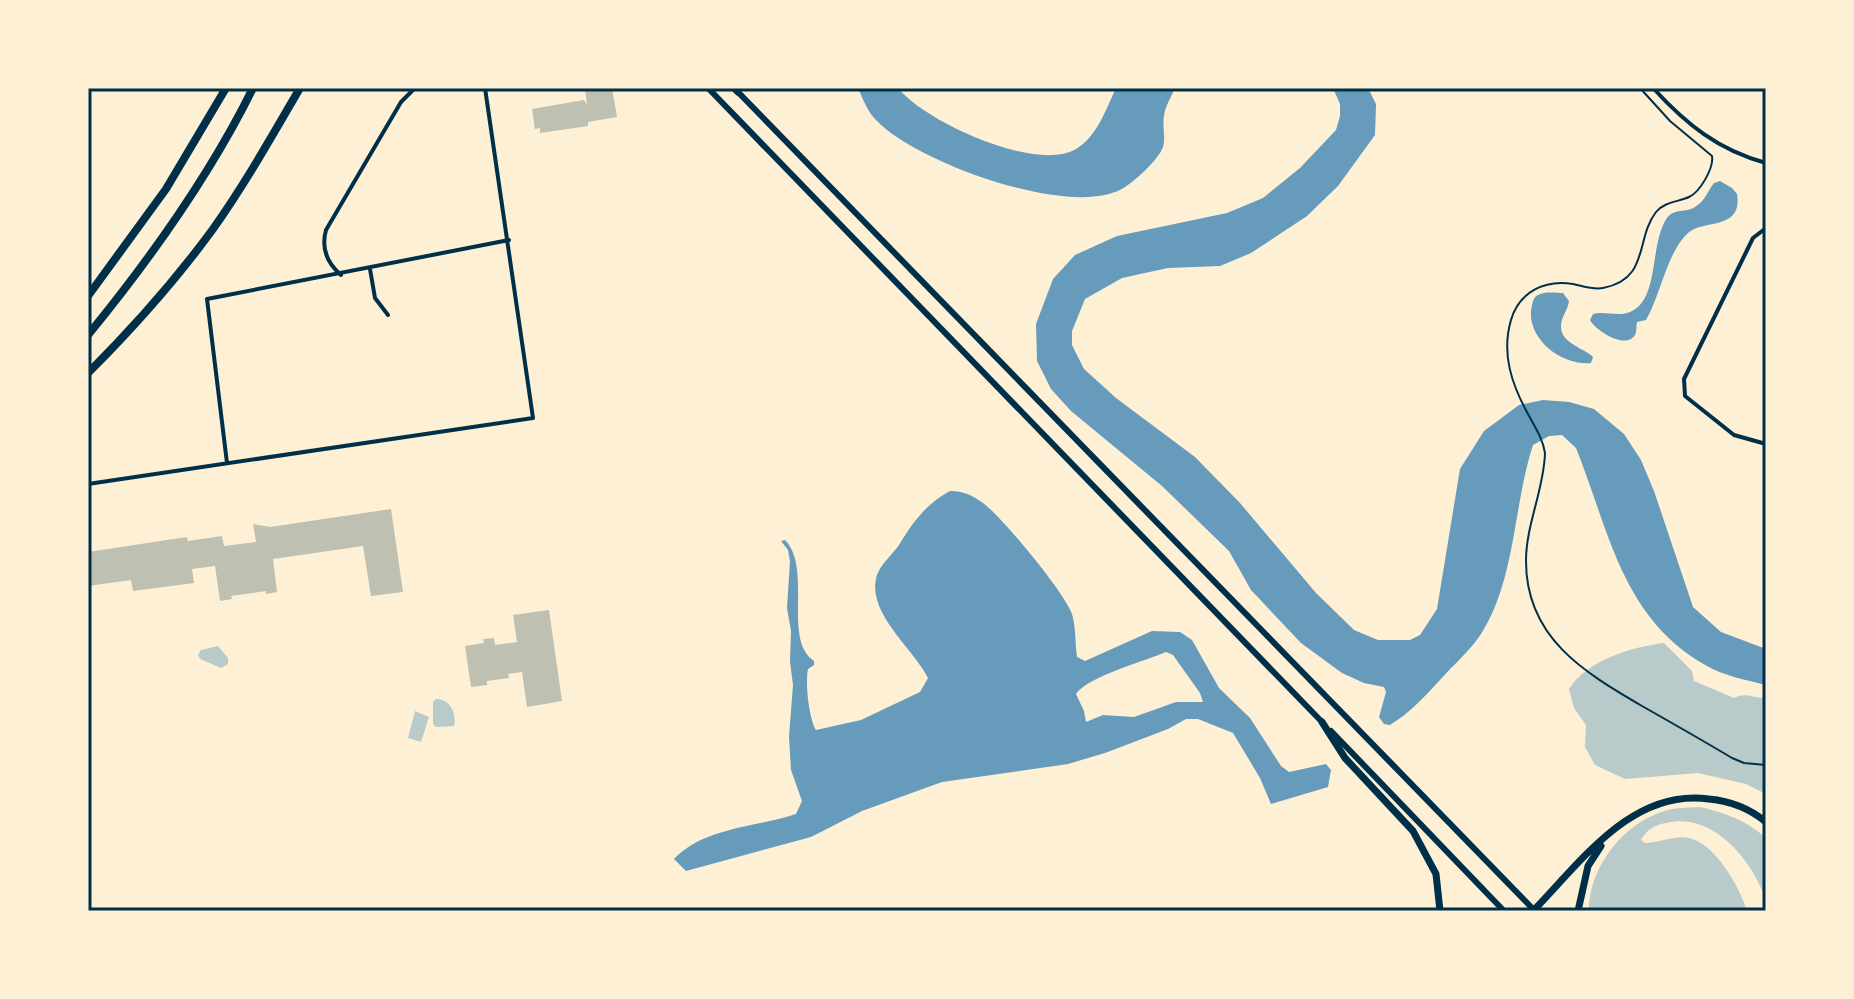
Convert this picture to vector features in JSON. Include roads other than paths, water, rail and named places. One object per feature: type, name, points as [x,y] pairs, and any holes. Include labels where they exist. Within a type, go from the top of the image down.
[{"type":"highway","points":[[88,296],[166,189],[226,88]]},
{"type":"highway","points":[[88,335],[197,187],[253,88]]},
{"type":"highway","points":[[88,373],[133,328],[213,229],[300,88]]},
{"type":"main road","points":[[708,88],[1504,911]]},
{"type":"main road","points":[[735,89],[1534,911],[1607,836],[1626,819],[1649,806],[1694,796],[1738,805],[1766,822]]},
{"type":"main road","points":[[1322,722],[1345,758],[1413,831],[1436,874],[1440,911]]},
{"type":"main road","points":[[1578,911],[1588,866],[1607,836]]},
{"type":"street","points":[[341,275],[325,254],[323,241],[326,230],[401,102],[415,88]]},
{"type":"street","points":[[88,484],[533,418],[485,88]]},
{"type":"street","points":[[1653,88],[1682,118],[1711,141],[1766,163]]},
{"type":"street","points":[[1766,228],[1753,238],[1684,379],[1685,396],[1734,435],[1766,444]]},
{"type":"street","points":[[227,463],[207,299],[509,240]]},
{"type":"street","points":[[370,269],[375,298],[388,315]]},
{"type":"water","points":[[858,88],[898,88],[931,115],[982,140],[1009,149],[1058,155],[1076,149],[1090,137],[1116,88],[1175,88],[1165,113],[1163,147],[1147,169],[1125,187],[1102,196],[1070,197],[996,182],[924,153],[876,120]]},
{"type":"water","points":[[1333,88],[1368,88],[1376,104],[1375,135],[1338,186],[1307,216],[1251,253],[1220,266],[1168,268],[1122,278],[1085,299],[1072,331],[1072,345],[1084,369],[1116,398],[1195,457],[1240,503],[1316,593],[1354,630],[1378,640],[1410,640],[1420,635],[1437,609],[1460,469],[1484,431],[1519,405],[1543,400],[1569,402],[1594,409],[1624,434],[1641,460],[1693,607],[1721,632],[1766,649],[1766,685],[1707,666],[1678,647],[1655,624],[1622,570],[1576,448],[1562,435],[1549,436],[1533,445],[1508,566],[1492,613],[1481,634],[1417,704],[1390,725],[1384,724],[1379,717],[1386,692],[1384,687],[1364,683],[1342,673],[1301,643],[1251,590],[1229,551],[1162,486],[1071,411],[1051,389],[1037,361],[1036,324],[1053,279],[1075,255],[1117,236],[1227,213],[1263,198],[1300,168],[1336,130],[1340,104]]},
{"type":"water","points":[[1720,181],[1737,194],[1734,214],[1721,222],[1695,229],[1681,241],[1669,262],[1646,320],[1637,322],[1635,335],[1625,341],[1618,340],[1598,329],[1590,320],[1593,314],[1630,312],[1646,296],[1661,229],[1667,218],[1673,213],[1695,207],[1714,183]]},
{"type":"water","points":[[1544,293],[1563,293],[1569,301],[1561,323],[1564,337],[1593,357],[1591,363],[1568,360],[1557,354],[1539,338],[1534,328],[1531,317],[1536,297]]},
{"type":"water","points":[[950,491],[963,493],[983,503],[1046,573],[1072,614],[1077,657],[1085,661],[1152,631],[1180,632],[1192,640],[1219,688],[1250,718],[1281,766],[1289,772],[1326,764],[1331,770],[1328,787],[1271,804],[1260,778],[1233,733],[1198,719],[1186,719],[1168,729],[1068,764],[942,782],[862,811],[811,837],[686,871],[674,859],[686,848],[732,829],[796,814],[802,801],[791,770],[789,737],[793,685],[787,608],[790,561],[788,550],[781,541],[785,540],[793,553],[797,568],[800,637],[805,651],[814,661],[808,669],[807,683],[816,730],[861,720],[920,692],[928,678],[884,616],[875,589],[881,567],[921,514]],"holes":[[[1166,652],[1173,655],[1203,702],[1176,702],[1134,717],[1103,715],[1086,722],[1076,694],[1082,688]]]}]
